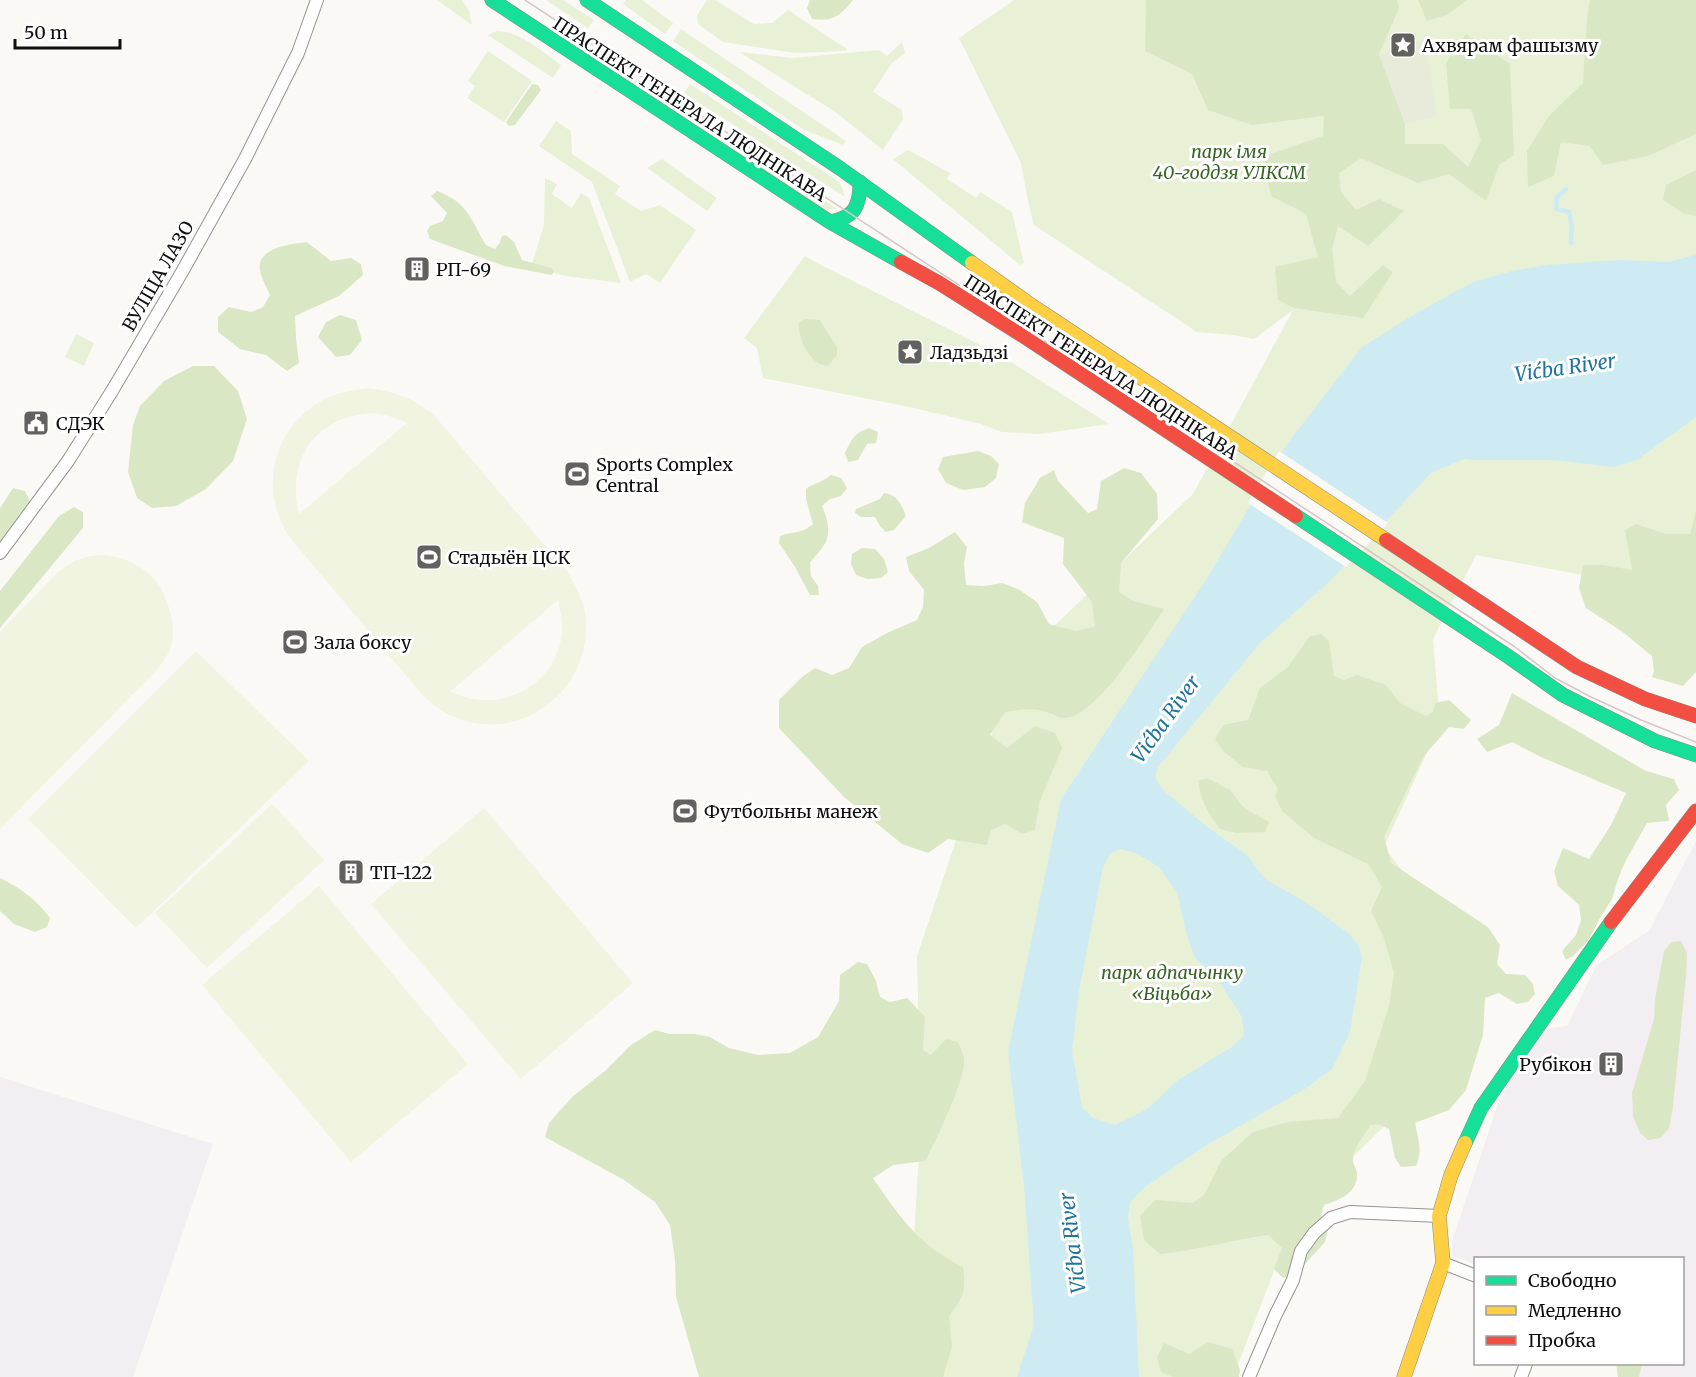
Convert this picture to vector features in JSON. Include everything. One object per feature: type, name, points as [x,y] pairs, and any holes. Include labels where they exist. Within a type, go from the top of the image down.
[{"type":"main road","name":"ПРАСПЕКТ ГЕНЕРАЛА ЛЮДНІКАВА","points":[[492,0],[830,222],[939,283],[1015,331],[1563,695],[1655,741],[1696,755]]},
{"type":"main road","name":"ПРАСПЕКТ ГЕНЕРАЛА ЛЮДНІКАВА","points":[[586,0],[860,182],[1031,305],[1577,667],[1645,699],[1696,716]]},
{"type":"main road","points":[[830,222],[841,220],[856,209],[861,196],[860,182]]},
{"type":"main road","points":[[1404,1377],[1443,1263],[1439,1216],[1451,1175],[1481,1108],[1617,914],[1696,811]]},
{"type":"street","name":"ВУЛІЦА ЛАЗО","points":[[0,553],[68,461],[182,272],[250,149],[298,52],[317,0]]},
{"type":"street","points":[[1015,331],[1031,305]]},
{"type":"street","points":[[1249,1377],[1293,1280],[1301,1251],[1314,1233],[1331,1218],[1350,1212],[1439,1216]]},
{"type":"street","points":[[1443,1263],[1474,1275]]},
{"type":"shaded area","points":[[1696,841],[1696,1377],[1629,1377],[1633,1365],[1684,1365],[1684,1257],[1474,1257],[1474,1264],[1452,1256],[1452,1241],[1499,1101],[1520,1060],[1546,1029],[1567,1026],[1597,965],[1649,931]]},
{"type":"shaded area","points":[[0,1077],[213,1144],[133,1377],[0,1377]]},
{"type":"green space","points":[[437,0],[462,0],[469,11],[472,25]]},
{"type":"green space","points":[[546,0],[563,0],[594,20],[588,28]]},
{"type":"green space","points":[[626,0],[642,0],[673,23],[665,34],[623,4]]},
{"type":"green space","points":[[707,0],[715,0],[754,24],[772,23],[788,10],[847,49],[845,51],[796,53],[723,42],[698,24],[697,15]]},
{"type":"green space","points":[[810,0],[853,0],[836,17],[819,20],[812,19],[807,8]]},
{"type":"green space","name":"парк адпачынку «Віцьба»","points":[[1014,0],[1659,0],[1696,10],[1696,561],[1636,585],[1476,555],[1433,639],[1440,724],[1384,847],[1441,921],[1439,1072],[1297,1212],[1233,1377],[881,1377],[909,1319],[921,1122],[917,956],[1016,662],[1193,494],[1293,310],[1254,339],[1197,332],[1034,225],[1021,163],[959,38]]},
{"type":"green space","points":[[1146,0],[1397,0],[1399,8],[1379,54],[1405,124],[1405,144],[1443,144],[1468,167],[1481,140],[1471,109],[1450,109],[1446,63],[1466,34],[1510,64],[1514,155],[1499,165],[1486,201],[1449,174],[1418,183],[1361,158],[1339,173],[1341,192],[1356,210],[1379,199],[1404,211],[1368,246],[1338,226],[1332,249],[1336,282],[1350,296],[1383,265],[1393,272],[1363,318],[1294,308],[1278,300],[1275,267],[1318,257],[1306,214],[1271,196],[1262,157],[1323,136],[1324,116],[1252,125],[1208,110],[1192,74],[1145,51]]},
{"type":"green space","points":[[1418,0],[1467,0],[1447,15],[1427,21]]},
{"type":"green space","points":[[1590,0],[1696,0],[1696,134],[1648,156],[1603,165],[1590,146],[1561,142],[1554,176],[1528,187],[1527,151],[1549,116],[1583,83]]},
{"type":"green space","points":[[681,29],[846,141],[843,145],[804,130],[673,41]]},
{"type":"green space","points":[[497,31],[523,38],[561,65],[553,78],[488,35]]},
{"type":"green space","points":[[1425,39],[1437,116],[1405,124],[1379,54]]},
{"type":"green space","points":[[902,42],[905,53],[891,64],[873,92],[902,110],[903,119],[883,150],[834,111],[739,52],[792,58],[879,50],[887,56]]},
{"type":"green space","points":[[590,47],[837,209],[822,209],[586,54]]},
{"type":"green space","points":[[488,51],[532,81],[504,122],[467,98],[475,86],[468,81]]},
{"type":"green space","points":[[532,84],[538,85],[541,90],[515,125],[509,126],[506,122]]},
{"type":"green space","points":[[690,84],[838,181],[845,197],[684,93]]},
{"type":"green space","points":[[556,121],[571,131],[572,154],[620,186],[615,194],[641,211],[660,205],[696,230],[660,283],[646,274],[630,282],[592,182],[539,146]]},
{"type":"green space","points":[[908,150],[950,173],[947,179],[976,198],[980,192],[1012,212],[1024,263],[1020,265],[893,159]]},
{"type":"green space","points":[[662,159],[717,198],[707,211],[647,168]]},
{"type":"green space","points":[[1696,170],[1696,216],[1683,213],[1663,200],[1666,185]]},
{"type":"green space","points":[[545,178],[557,184],[552,194],[572,208],[581,193],[589,198],[621,283],[566,276],[531,267],[544,225]]},
{"type":"green space","points":[[437,191],[456,201],[462,207],[486,245],[495,249],[502,236],[506,235],[514,242],[522,260],[551,268],[554,271],[552,275],[504,266],[430,239],[427,231],[430,226],[443,221],[447,213],[431,196]]},
{"type":"green space","points":[[307,242],[331,261],[351,258],[361,264],[363,275],[339,296],[295,316],[299,363],[287,371],[266,355],[240,349],[218,332],[218,317],[229,307],[251,312],[263,307],[270,295],[260,271],[263,257],[273,249]]},
{"type":"green space","points":[[805,256],[998,354],[1109,424],[1039,434],[1002,432],[981,424],[914,408],[763,378],[757,348],[744,338]]},
{"type":"green space","points":[[340,315],[356,320],[362,340],[350,355],[336,357],[318,337],[326,322]]},
{"type":"green space","points":[[805,319],[820,320],[837,347],[837,355],[828,366],[816,361],[803,344],[799,323]]},
{"type":"green space","points":[[76,334],[94,343],[84,366],[65,357]]},
{"type":"green space","points":[[193,366],[214,366],[238,391],[247,419],[233,461],[206,489],[176,506],[152,508],[137,498],[128,472],[133,425],[140,406],[164,381]]},
{"type":"green space","name":"Стадыён ЦСК","points":[[367,388],[402,396],[433,414],[569,574],[575,585],[586,621],[584,647],[576,670],[563,690],[545,706],[524,718],[501,724],[477,723],[448,714],[425,698],[293,542],[283,526],[275,505],[273,487],[278,453],[285,437],[308,410],[328,397]],"holes":[[[374,413],[407,423],[299,514],[296,494],[297,475],[302,458],[310,444],[322,431],[336,422]],[[558,600],[562,628],[559,647],[546,672],[535,682],[523,691],[496,700],[473,699],[450,692]]]},
{"type":"green space","points":[[869,428],[878,432],[876,443],[867,444],[858,460],[848,462],[845,453],[852,440],[857,434]]},
{"type":"green space","points":[[978,451],[991,456],[999,464],[996,478],[985,487],[963,490],[946,483],[938,469],[943,457]]},
{"type":"green space","points":[[1124,468],[1141,473],[1157,494],[1158,519],[1121,563],[1119,592],[1133,601],[1164,609],[1119,674],[1090,706],[1076,715],[1063,718],[1036,710],[1005,712],[990,735],[1007,748],[1035,726],[1055,733],[1062,748],[1039,803],[1035,830],[1022,834],[1005,824],[991,830],[987,845],[948,839],[928,853],[902,844],[844,797],[779,728],[779,700],[802,677],[815,668],[832,675],[849,668],[862,647],[917,620],[923,607],[924,590],[909,571],[906,557],[929,548],[955,532],[967,547],[964,563],[966,585],[984,586],[1002,583],[1018,589],[1037,602],[1049,624],[1075,631],[1095,627],[1092,602],[1063,564],[1064,538],[1022,522],[1025,503],[1040,478],[1054,470],[1058,481],[1088,513],[1097,509],[1101,481]]},
{"type":"green space","points":[[831,475],[841,478],[847,488],[841,496],[830,499],[822,506],[828,523],[828,536],[822,548],[810,562],[811,576],[818,586],[819,595],[810,595],[779,543],[780,536],[801,531],[813,524],[806,499],[806,489]]},
{"type":"green space","points":[[13,488],[25,491],[31,503],[0,545],[0,508]]},
{"type":"green space","points":[[884,493],[896,498],[906,516],[894,530],[886,532],[875,517],[861,517],[855,513],[856,509],[880,499]]},
{"type":"green space","points":[[74,507],[83,512],[83,528],[0,628],[0,591],[59,516]]},
{"type":"green space","points":[[1696,510],[1696,672],[1683,686],[1652,677],[1654,671],[1652,656],[1624,633],[1586,608],[1579,588],[1583,565],[1603,565],[1632,570],[1625,530],[1636,524],[1666,534],[1690,534]]},
{"type":"green space","points":[[862,548],[875,549],[884,559],[888,572],[881,578],[867,579],[856,575],[851,564],[852,554]]},
{"type":"green space","points":[[101,555],[126,560],[142,568],[155,580],[163,593],[173,625],[170,649],[151,677],[0,829],[0,632],[59,571],[74,561]]},
{"type":"green space","points":[[1321,634],[1329,641],[1334,676],[1344,680],[1357,675],[1386,685],[1400,703],[1426,716],[1433,712],[1435,703],[1449,700],[1471,720],[1464,729],[1449,727],[1423,757],[1384,837],[1391,863],[1488,927],[1500,945],[1497,964],[1506,974],[1525,975],[1533,984],[1535,994],[1528,1002],[1517,1004],[1499,993],[1485,998],[1483,1035],[1466,1090],[1449,1110],[1415,1123],[1420,1150],[1416,1166],[1401,1167],[1395,1158],[1389,1129],[1378,1124],[1371,1125],[1354,1154],[1353,1160],[1357,1174],[1354,1187],[1341,1198],[1324,1205],[1321,1216],[1328,1230],[1325,1242],[1295,1275],[1283,1278],[1274,1269],[1282,1248],[1268,1235],[1160,1254],[1144,1240],[1140,1216],[1155,1200],[1193,1203],[1204,1195],[1221,1161],[1253,1132],[1287,1122],[1338,1118],[1365,1081],[1389,1006],[1394,973],[1384,938],[1371,911],[1382,887],[1368,864],[1314,838],[1282,811],[1275,796],[1278,789],[1267,771],[1243,767],[1224,752],[1215,739],[1223,725],[1248,720],[1260,688],[1287,668],[1310,636]]},
{"type":"green space","points":[[196,651],[309,761],[136,928],[28,819]]},
{"type":"green space","points":[[1512,693],[1646,771],[1674,779],[1679,790],[1666,805],[1669,821],[1647,823],[1625,862],[1612,899],[1588,941],[1566,960],[1562,951],[1576,935],[1581,920],[1579,905],[1558,886],[1554,871],[1563,848],[1589,859],[1611,825],[1626,793],[1541,757],[1512,742],[1487,752],[1477,739],[1499,725]]},
{"type":"green space","points":[[1207,778],[1230,790],[1244,808],[1269,822],[1265,832],[1236,833],[1220,829],[1212,818],[1199,788],[1198,781]]},
{"type":"green space","points":[[272,804],[324,860],[207,968],[155,913]]},
{"type":"green space","points":[[484,808],[633,983],[521,1079],[371,904]]},
{"type":"green space","points":[[0,878],[21,890],[39,905],[50,918],[47,927],[35,932],[14,924],[0,911]]},
{"type":"green space","points":[[319,886],[468,1064],[351,1162],[202,985]]},
{"type":"green space","points":[[1681,941],[1687,953],[1686,976],[1673,1107],[1669,1128],[1661,1138],[1648,1140],[1640,1133],[1633,1116],[1632,1093],[1654,1019],[1655,999],[1664,951],[1672,942]]},
{"type":"green space","points":[[858,962],[867,964],[876,981],[880,997],[890,1002],[907,998],[925,1017],[923,1050],[931,1055],[946,1039],[958,1042],[963,1055],[963,1069],[955,1095],[925,1161],[893,1165],[873,1178],[912,1230],[931,1248],[963,1267],[963,1293],[949,1316],[952,1347],[943,1377],[699,1377],[676,1297],[675,1260],[670,1225],[655,1202],[624,1180],[545,1137],[549,1123],[573,1096],[605,1071],[631,1045],[655,1030],[670,1034],[695,1034],[710,1037],[729,1048],[758,1055],[790,1053],[818,1037],[839,1001],[840,975]]},
{"type":"green space","points":[[1208,1342],[1232,1349],[1240,1370],[1239,1377],[1173,1377],[1161,1372],[1157,1357],[1164,1343],[1189,1354]]},
{"type":"green space","points":[[1616,1365],[1642,1365],[1639,1377],[1618,1377]]},
{"type":"water","name":"Vićba River","points":[[1696,255],[1696,417],[1637,460],[1614,467],[1553,460],[1464,459],[1431,473],[1329,582],[1260,643],[1158,767],[1155,778],[1163,790],[1206,826],[1246,854],[1265,879],[1307,903],[1348,933],[1359,946],[1362,958],[1350,1032],[1332,1069],[1308,1087],[1205,1146],[1145,1187],[1130,1202],[1128,1218],[1133,1249],[1139,1377],[1017,1377],[1034,1325],[1024,1186],[1008,1052],[1061,799],[1206,580],[1287,444],[1362,347],[1413,315],[1473,282],[1512,271],[1547,265],[1619,260],[1668,262]],"holes":[[[1120,849],[1136,853],[1159,867],[1177,892],[1186,932],[1195,958],[1216,977],[1242,1017],[1244,1035],[1232,1047],[1178,1080],[1149,1108],[1115,1125],[1093,1118],[1082,1107],[1072,1051],[1079,991],[1103,867],[1110,854]]]},
{"type":"pier","points":[[1279,451],[1388,523],[1346,567],[1248,503]]},
{"type":"waterway","points":[[1566,189],[1557,197],[1556,209],[1569,212],[1572,227],[1571,243]]},
{"type":"tram line","points":[[525,0],[1055,348],[1149,406],[1515,647],[1555,678],[1641,720],[1696,742]]},
{"type":"traffic: fast","points":[[492,0],[830,222],[901,262]]},
{"type":"traffic: fast","points":[[587,0],[841,169],[972,263]]},
{"type":"traffic: fast","points":[[830,222],[845,217],[854,209],[859,198],[860,182]]},
{"type":"traffic: fast","points":[[1296,516],[1563,695],[1655,741],[1696,755]]},
{"type":"traffic: fast","points":[[1465,1143],[1481,1108],[1611,922]]},
{"type":"traffic: slow","points":[[972,263],[1031,305],[1386,540]]},
{"type":"traffic: slow","points":[[1404,1377],[1443,1263],[1439,1216],[1451,1175],[1465,1143]]},
{"type":"traffic: jam","points":[[901,262],[1025,337],[1296,516]]},
{"type":"traffic: jam","points":[[1386,540],[1577,667],[1645,699],[1696,716]]},
{"type":"traffic: jam","points":[[1611,922],[1696,811]]},
{"type":"place","name":"Ахвярам фашызму","points":[[1403,45]]},
{"type":"place","name":"РП-69","points":[[417,269]]},
{"type":"place","name":"Ладзьдзі","points":[[910,352]]},
{"type":"place","name":"СДЭК","points":[[36,423]]},
{"type":"place","name":"Sports Complex Central","points":[[577,474]]},
{"type":"place","name":"Стадыён ЦСК","points":[[429,557]]},
{"type":"place","name":"Зала боксу","points":[[295,642]]},
{"type":"place","name":"Футбольны манеж","points":[[685,811]]},
{"type":"place","name":"ТП-122","points":[[351,872]]},
{"type":"place","name":"Рубікон","points":[[1611,1064]]},
{"type":"park label","name":"парк імя 40-годдзя УЛКСМ","points":[[1229,161]]}]
